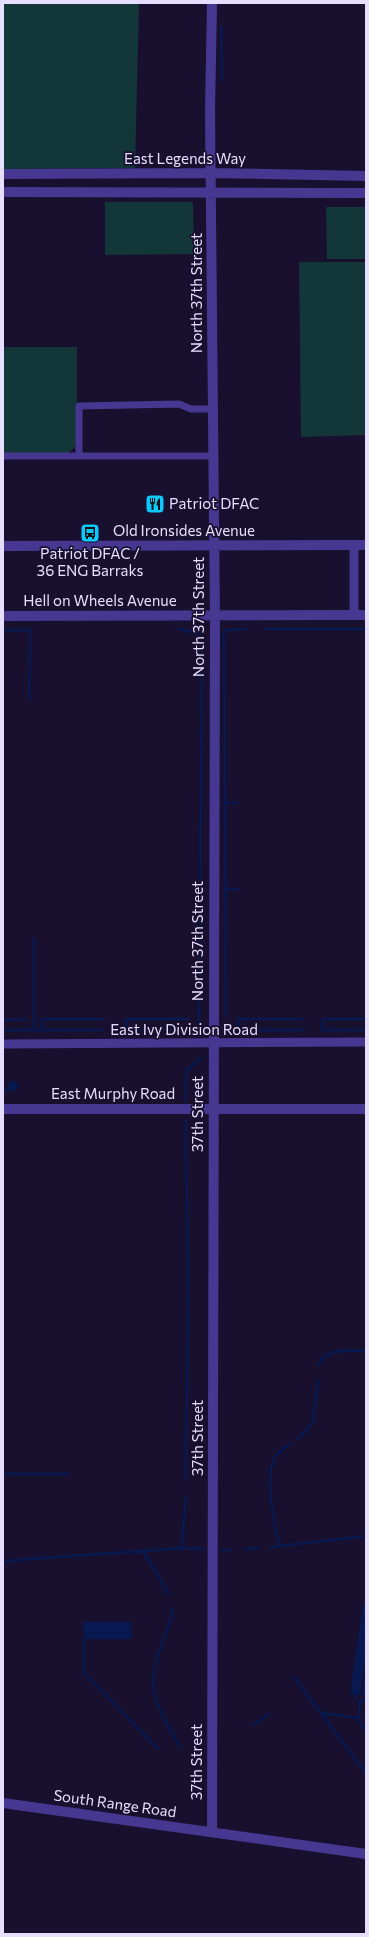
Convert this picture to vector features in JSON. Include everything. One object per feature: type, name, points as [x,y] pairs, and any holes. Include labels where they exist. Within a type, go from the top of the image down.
[{"type":"street","name":"North 37th Street","points":[[212,3],[212,408],[215,615],[213,1043]]},
{"type":"street","name":"East Legends Way","points":[[3,174],[211,173],[366,176]]},
{"type":"street","points":[[3,192],[211,191],[366,193]]},
{"type":"street","points":[[79,456],[78,406],[179,404],[190,409],[212,408]]},
{"type":"street","points":[[3,456],[213,456]]},
{"type":"street","points":[[354,545],[354,615]]},
{"type":"street","name":"Old Ironsides Avenue","points":[[3,546],[366,545]]},
{"type":"street","name":"Hell on Wheels Avenue","points":[[3,616],[366,615]]},
{"type":"street","name":"East Ivy Division Road","points":[[3,1044],[366,1042]]},
{"type":"street","name":"37th Street","points":[[212,1832],[213,1043]]},
{"type":"street","name":"East Murphy Road","points":[[3,1109],[366,1109]]},
{"type":"street","name":"South Range Road","points":[[3,1803],[366,1854]]},
{"type":"green space","points":[[3,3],[139,3],[135,168],[3,169]]},
{"type":"green space","points":[[105,202],[193,202],[194,254],[105,255]]},
{"type":"green space","points":[[326,207],[366,207],[366,259],[327,259]]},
{"type":"green space","points":[[299,262],[366,262],[366,435],[301,437]]},
{"type":"green space","points":[[3,347],[77,347],[77,443],[75,447],[67,454],[3,454]]},
{"type":"shaded area","points":[[11,1081],[15,1081],[17,1082],[17,1090],[11,1091],[8,1088],[8,1084]]},
{"type":"shaded area","points":[[363,1604],[366,1604],[366,1654],[360,1695],[350,1694]]},
{"type":"shaded area","points":[[83,1622],[131,1622],[132,1639],[84,1639]]},
{"type":"shaded area","points":[[366,1667],[366,1696],[362,1696]]},
{"type":"waterway","points":[[221,27],[222,80]]},
{"type":"waterway","points":[[179,629],[198,633],[202,665],[199,1026],[197,1029],[186,1029]]},
{"type":"waterway","points":[[226,1016],[224,632],[225,630],[248,629]]},
{"type":"waterway","points":[[264,629],[366,629]]},
{"type":"waterway","points":[[3,630],[30,630],[29,700]]},
{"type":"waterway","points":[[225,803],[238,803]]},
{"type":"waterway","points":[[225,889],[238,889]]},
{"type":"waterway","points":[[34,938],[34,1030]]},
{"type":"waterway","points":[[3,1020],[26,1019]]},
{"type":"waterway","points":[[42,1030],[42,1019],[104,1019]]},
{"type":"waterway","points":[[186,1034],[186,1029],[126,1030],[126,1019],[188,1019]]},
{"type":"waterway","points":[[239,1030],[239,1019],[302,1019]]},
{"type":"waterway","points":[[323,1030],[323,1019],[366,1019]]},
{"type":"waterway","points":[[3,1030],[103,1030]]},
{"type":"waterway","points":[[232,1030],[304,1030]]},
{"type":"waterway","points":[[321,1030],[366,1030]]},
{"type":"waterway","points":[[185,1100],[187,1070],[201,1058]]},
{"type":"waterway","points":[[3,1090],[9,1090]]},
{"type":"waterway","points":[[186,1120],[188,1293],[186,1480]]},
{"type":"waterway","points":[[319,1365],[326,1355],[332,1353],[339,1351],[366,1351]]},
{"type":"waterway","points":[[298,1439],[313,1423],[318,1380]]},
{"type":"waterway","points":[[279,1546],[271,1502],[271,1468],[277,1454],[290,1444]]},
{"type":"waterway","points":[[3,1474],[68,1474]]},
{"type":"waterway","points":[[181,1548],[186,1496]]},
{"type":"waterway","points":[[271,1547],[366,1536]]},
{"type":"waterway","points":[[3,1561],[181,1548],[203,1549]]},
{"type":"waterway","points":[[244,1549],[259,1548]]},
{"type":"waterway","points":[[222,1550],[231,1550]]},
{"type":"waterway","points":[[143,1551],[169,1594]]},
{"type":"waterway","points":[[172,1608],[172,1616],[155,1665],[153,1682],[157,1703],[181,1748]]},
{"type":"waterway","points":[[84,1639],[84,1673],[158,1749]]},
{"type":"waterway","points":[[294,1677],[366,1773]]},
{"type":"waterway","points":[[356,1695],[356,1698],[360,1703],[358,1720],[366,1730]]},
{"type":"waterway","points":[[360,1703],[366,1699]]},
{"type":"waterway","points":[[321,1713],[358,1718]]},
{"type":"waterway","points":[[255,1724],[269,1714]]},
{"type":"place","name":"Patriot DFAC","points":[[155,504]]},
{"type":"place","name":"Patriot DFAC / 36 ENG Barraks","points":[[90,533]]}]
